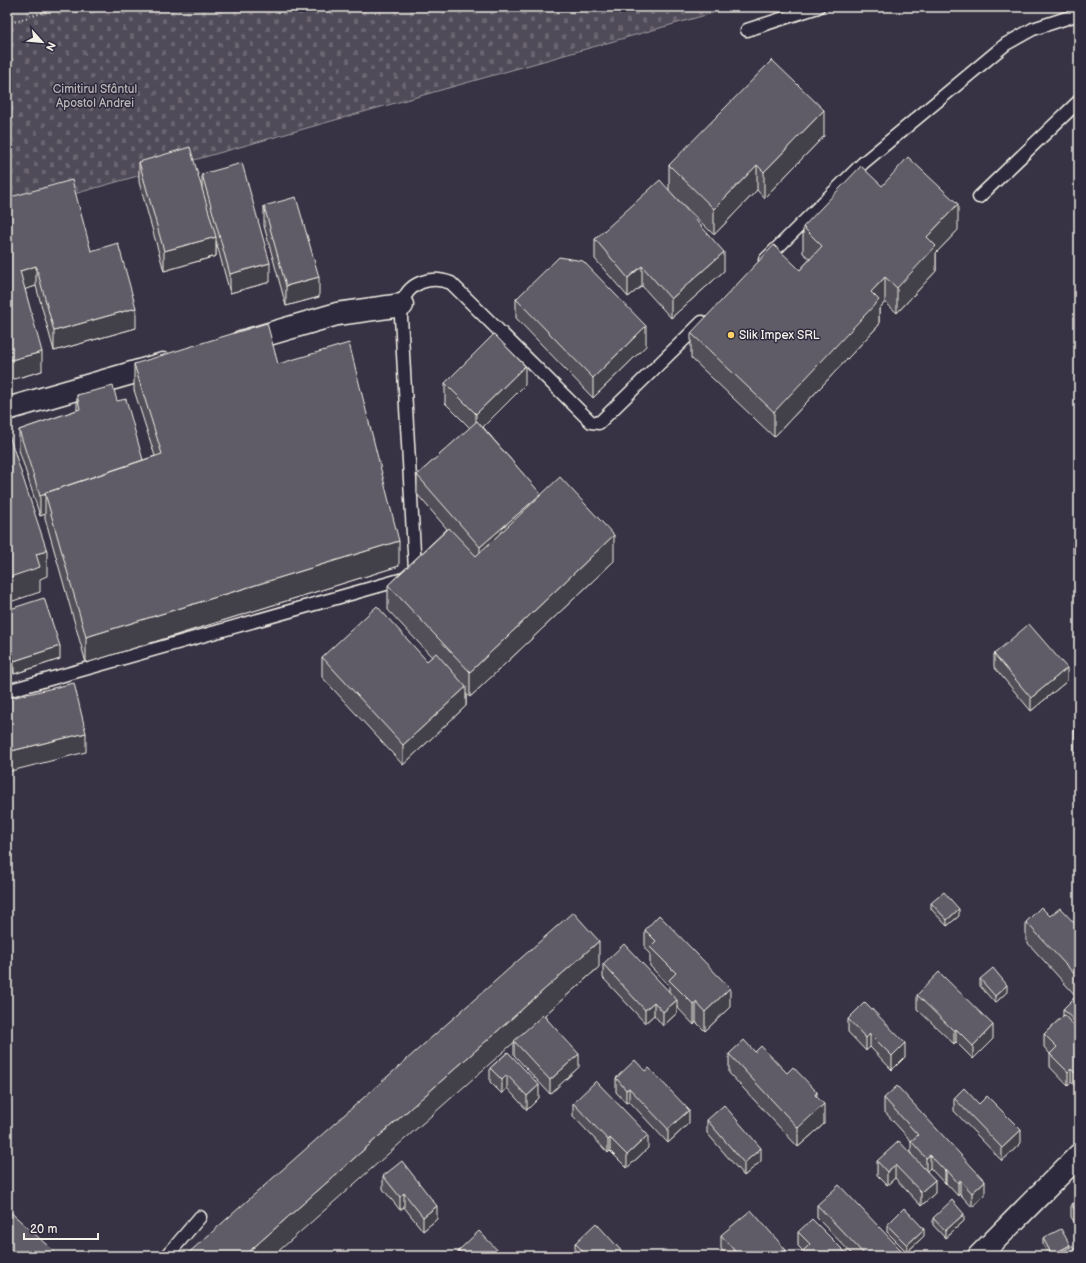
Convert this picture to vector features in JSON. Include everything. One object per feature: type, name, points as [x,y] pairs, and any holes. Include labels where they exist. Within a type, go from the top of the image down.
[{"type":"street","points":[[222,347],[337,314],[402,305]]},
{"type":"street","points":[[7,409],[184,358]]},
{"type":"street","points":[[979,1256],[1079,1155]]},
{"type":"lane","points":[[747,30],[818,7]]},
{"type":"lane","points":[[756,268],[863,163],[1006,44],[1033,29],[1079,14]]},
{"type":"lane","points":[[979,197],[1079,101]]},
{"type":"lane","points":[[7,691],[408,578],[415,570],[401,317],[402,305],[408,291],[418,283],[432,279],[444,280],[451,283],[591,422],[595,424],[599,423],[712,313]]},
{"type":"lane","points":[[167,1256],[200,1217]]},
{"type":"path","points":[[7,24],[60,7]]},
{"type":"green space","name":"Cimitirul Sfântul Apostol Andrei","points":[[7,7],[734,7],[7,213]]},
{"type":"building","points":[[772,60],[824,110],[764,172],[757,165],[714,209],[669,165]]},
{"type":"building","points":[[190,147],[216,237],[164,251],[139,162]]},
{"type":"building","points":[[908,157],[958,204],[927,237],[936,246],[897,288],[885,277],[871,292],[879,300],[774,412],[691,333],[774,245],[800,270],[822,246],[803,227],[861,166],[882,186]]},
{"type":"building","points":[[242,163],[270,263],[230,274],[202,174]]},
{"type":"building","points":[[72,180],[91,251],[118,243],[136,308],[54,331],[36,266],[20,271],[42,352],[7,361],[7,198]]},
{"type":"building","points":[[660,180],[724,252],[671,299],[642,266],[628,278],[595,239]]},
{"type":"building","points":[[296,197],[319,277],[286,286],[264,206]]},
{"type":"building","points":[[559,257],[583,261],[646,326],[593,378],[516,299]]},
{"type":"building","points":[[267,323],[278,364],[349,343],[399,541],[86,637],[45,493],[162,454],[134,364]]},
{"type":"building","points":[[494,334],[525,366],[476,414],[445,383]]},
{"type":"building","points":[[113,386],[117,401],[126,399],[143,460],[40,496],[19,430],[80,409],[77,395]]},
{"type":"building","points":[[477,421],[541,494],[480,547],[417,475]]},
{"type":"building","points":[[7,429],[47,551],[36,554],[40,567],[7,578]]},
{"type":"building","points":[[560,477],[614,535],[470,672],[388,585],[449,528],[476,556]]},
{"type":"building","points":[[1079,535],[1079,546],[1073,541]]},
{"type":"building","points":[[44,598],[60,646],[14,661],[7,636],[7,610]]},
{"type":"building","points":[[377,606],[427,661],[436,653],[466,687],[403,745],[322,657]]},
{"type":"building","points":[[1029,624],[1067,668],[1031,698],[994,654]]},
{"type":"building","points":[[74,683],[86,733],[7,752],[7,699]]},
{"type":"building","points":[[1079,726],[1079,737],[1074,731]]},
{"type":"building","points":[[944,892],[959,909],[947,920],[931,903]]},
{"type":"building","points":[[1041,907],[1050,916],[1060,908],[1079,928],[1079,979],[1026,922]]},
{"type":"building","points":[[573,912],[599,941],[244,1256],[185,1256]]},
{"type":"building","points":[[659,915],[730,988],[705,1012],[696,1002],[694,1005],[669,980],[676,973],[650,947],[656,941],[645,930]]},
{"type":"building","points":[[624,944],[677,1000],[663,1012],[654,1002],[645,1010],[603,964]]},
{"type":"building","points":[[993,968],[1007,985],[995,996],[980,979]]},
{"type":"building","points":[[939,972],[993,1025],[973,1046],[956,1029],[954,1031],[917,995]]},
{"type":"building","points":[[1079,993],[1079,1026],[1063,1009]]},
{"type":"building","points":[[865,1002],[905,1043],[892,1056],[870,1034],[866,1038],[848,1019]]},
{"type":"building","points":[[543,1015],[579,1054],[550,1080],[514,1041]]},
{"type":"building","points":[[1064,1015],[1079,1031],[1079,1077],[1071,1069],[1068,1072],[1050,1054],[1057,1047],[1044,1034]]},
{"type":"building","points":[[744,1040],[755,1052],[761,1046],[787,1073],[793,1067],[817,1092],[815,1095],[824,1104],[798,1128],[729,1054]]},
{"type":"building","points":[[508,1052],[539,1085],[527,1096],[507,1075],[502,1080],[490,1068]]},
{"type":"building","points":[[635,1060],[645,1071],[649,1068],[689,1110],[668,1129],[629,1088],[626,1090],[616,1078]]},
{"type":"building","points":[[596,1081],[648,1135],[627,1155],[610,1138],[608,1140],[573,1103]]},
{"type":"building","points":[[897,1086],[985,1181],[972,1193],[960,1180],[958,1183],[946,1169],[945,1171],[930,1155],[926,1158],[911,1141],[918,1135],[884,1098]]},
{"type":"building","points":[[964,1088],[979,1104],[987,1096],[1021,1130],[1002,1148],[954,1098]]},
{"type":"building","points":[[724,1105],[761,1148],[744,1163],[707,1120]]},
{"type":"building","points":[[899,1141],[935,1180],[921,1192],[895,1165],[887,1172],[877,1161]]},
{"type":"building","points":[[402,1161],[437,1206],[423,1217],[404,1193],[400,1197],[383,1176]]},
{"type":"building","points":[[839,1185],[901,1250],[895,1256],[866,1256],[817,1205]]},
{"type":"building","points":[[1079,1199],[1079,1216],[1071,1204]]},
{"type":"building","points":[[952,1200],[964,1214],[945,1231],[933,1218]]},
{"type":"building","points":[[904,1208],[924,1229],[907,1245],[887,1225]]},
{"type":"building","points":[[7,1209],[58,1255],[7,1256]]},
{"type":"building","points":[[751,1210],[786,1250],[779,1256],[739,1256],[721,1235]]},
{"type":"building","points":[[812,1219],[849,1256],[801,1256],[800,1254],[810,1244],[798,1232]]},
{"type":"building","points":[[596,1223],[626,1256],[587,1256],[575,1243]]},
{"type":"building","points":[[1061,1229],[1070,1245],[1052,1255],[1043,1238]]},
{"type":"building","points":[[479,1231],[503,1256],[463,1256],[458,1251]]},
{"type":"building","points":[[1072,1246],[1078,1256],[1055,1255]]},
{"type":"place","name":"Slik Impex SRL","points":[[731,335]]}]
